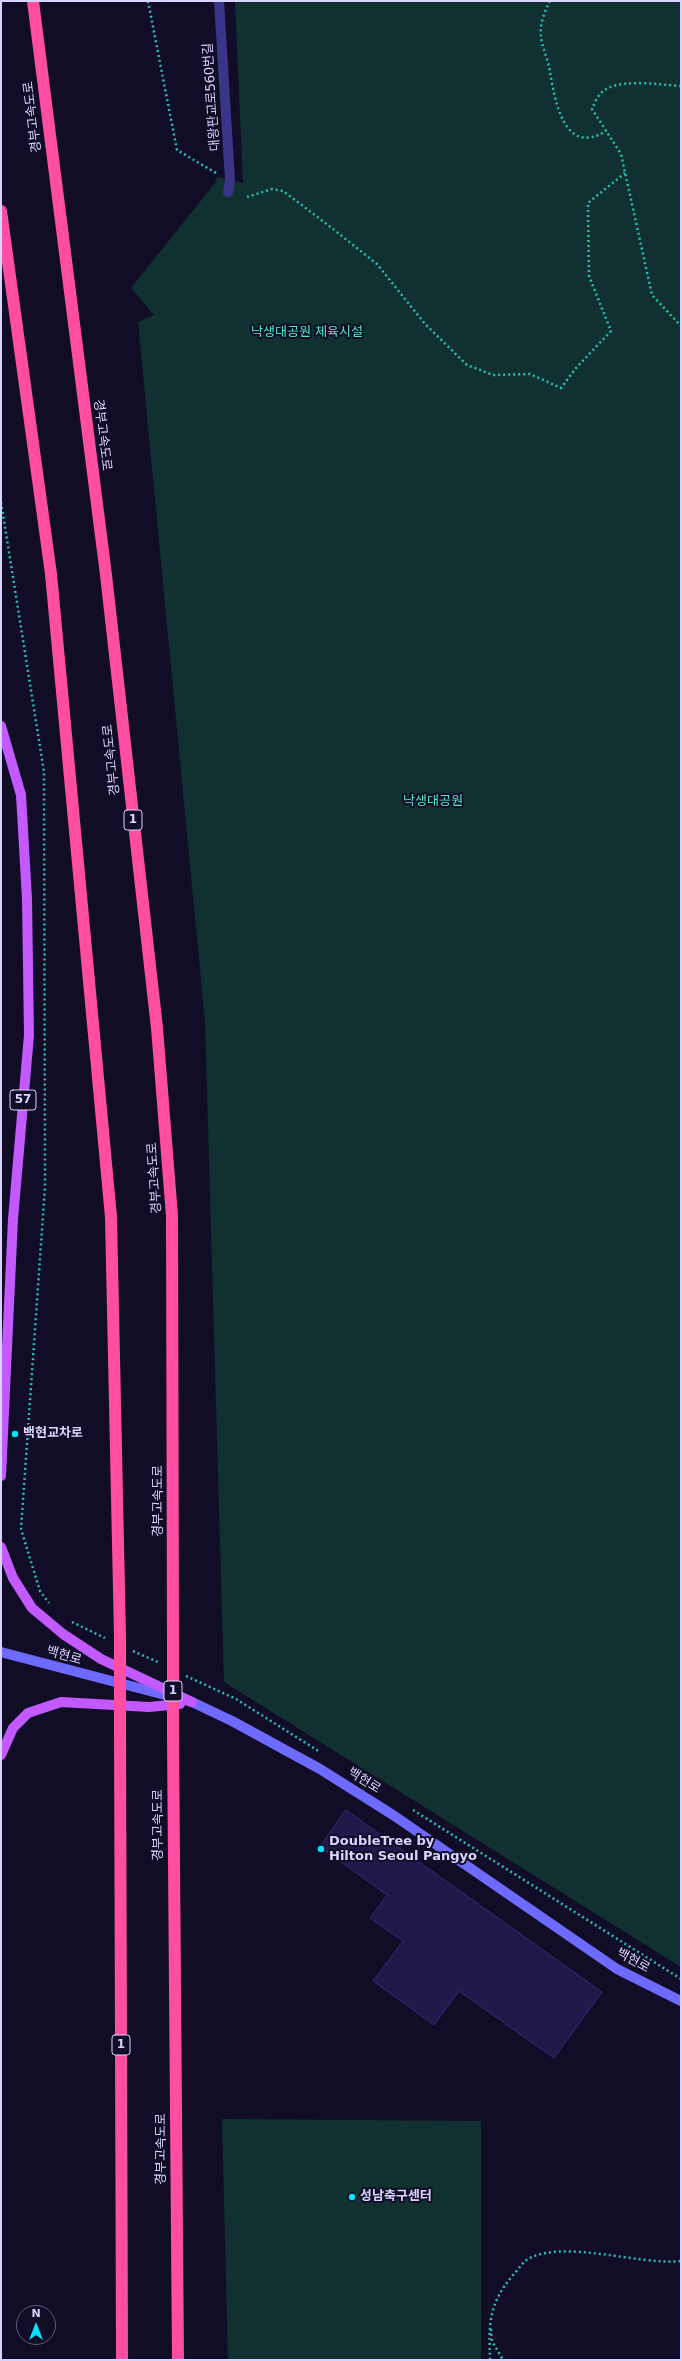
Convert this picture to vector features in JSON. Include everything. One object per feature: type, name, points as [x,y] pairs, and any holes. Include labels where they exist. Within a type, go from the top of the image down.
[{"type":"highway","name":"경부고속도로","points":[[33,1],[106,575],[157,1028],[172,1216],[173,1738],[178,2360]]},
{"type":"highway","name":"1","points":[[1,211],[51,574],[111,1217],[120,1637],[122,2360]]},
{"type":"main road","name":"57","points":[[1,726],[21,796],[27,899],[29,1034],[13,1219],[1,1476]]},
{"type":"main road","points":[[1,1547],[13,1578],[32,1608],[63,1634],[101,1659],[192,1702]]},
{"type":"main road","name":"백현로","points":[[1,1652],[192,1702],[232,1721],[320,1769],[393,1815],[617,1969],[681,2001]]},
{"type":"main road","points":[[1,1755],[13,1728],[28,1712],[61,1702],[149,1707],[192,1702]]},
{"type":"lane","name":"대왕판교로560번길","points":[[219,1],[230,180],[228,192]]},
{"type":"path","points":[[148,1],[177,150],[230,180]]},
{"type":"path","points":[[550,1],[541,26],[541,38],[550,72],[557,110],[565,124],[582,137],[591,139],[606,131]]},
{"type":"path","points":[[681,86],[645,84],[612,86],[601,93],[592,109],[621,154],[652,295],[681,326]]},
{"type":"path","points":[[247,197],[272,189],[283,191],[328,225],[378,264],[425,324],[466,365],[493,375],[530,374],[561,388],[576,368],[611,331],[589,276],[588,204],[625,173]]},
{"type":"path","points":[[490,2360],[489,2318],[496,2299],[525,2261],[548,2252],[612,2256],[641,2261],[681,2261]]},
{"type":"path","points":[[489,2318],[492,2341],[503,2360]]},
{"type":"green space","name":"낙생대공원","points":[[235,1],[681,1],[681,1967],[224,1682],[205,1022],[138,322],[154,315],[131,288],[215,183],[217,177],[243,183]]},
{"type":"green space","name":"성남축구센터","points":[[222,2119],[481,2121],[481,2360],[228,2360]]},
{"type":"building","points":[[346,1810],[602,1992],[554,2058],[459,1991],[434,2025],[373,1981],[403,1941],[370,1918],[387,1895],[320,1847]]},
{"type":"place","name":"백현교차로","points":[[15,1434]]},
{"type":"place","name":"DoubleTree by Hilton Seoul Pangyo","points":[[321,1849]]},
{"type":"place","name":"성남축구센터","points":[[352,2197]]},
{"type":"park label","name":"낙생대공원 체육시설","points":[[307,333]]}]
